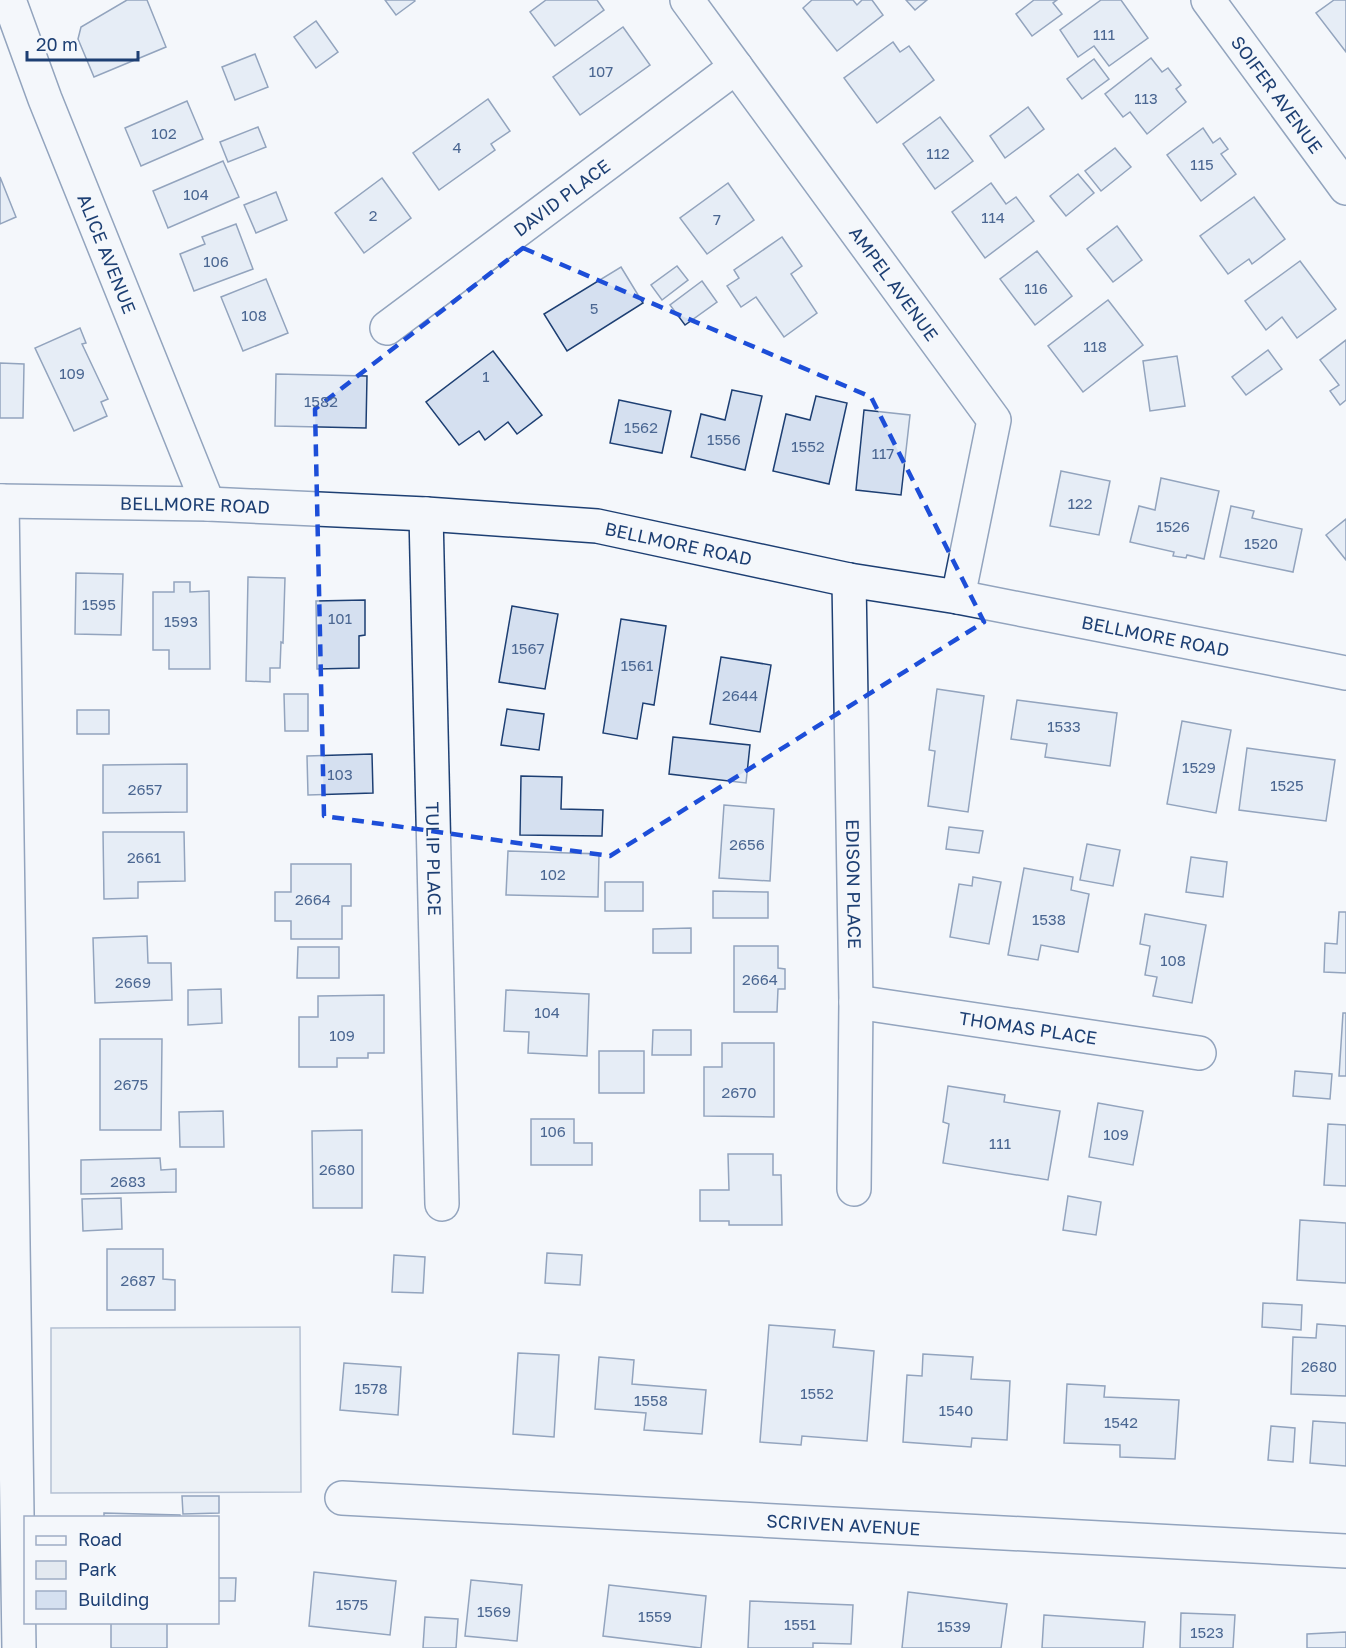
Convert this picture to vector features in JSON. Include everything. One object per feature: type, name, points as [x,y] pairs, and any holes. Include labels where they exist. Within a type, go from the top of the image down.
[{"type":"street","name":"ALICE AVENUE","points":[[9,0],[45,99],[208,504]]},
{"type":"street","name":"AMPEL AVENUE","points":[[687,0],[994,420],[958,597]]},
{"type":"street","name":"SOIFER AVENUE","points":[[1208,0],[1346,188]]},
{"type":"street","name":"DAVID PLACE","points":[[387,328],[736,67]]},
{"type":"street","name":"BELLMORE ROAD","points":[[1,501],[208,504],[426,514],[597,526],[849,580],[958,597],[1346,673]]},
{"type":"street","points":[[1,501],[7,1346],[19,1648]]},
{"type":"street","name":"TULIP PLACE","points":[[426,514],[442,1204]]},
{"type":"street","name":"EDISON PLACE","points":[[849,580],[856,1002],[854,1189]]},
{"type":"street","name":"THOMAS PLACE","points":[[856,1002],[1199,1053]]},
{"type":"street","name":"SCRIVEN AVENUE","points":[[342,1498],[1346,1551]]},
{"type":"highlighted area","points":[[523,248],[871,397],[984,622],[610,856],[324,816],[315,409]]},
{"type":"green space","points":[[300,1327],[301,1492],[51,1493],[51,1328]]},
{"type":"building","points":[[127,0],[147,0],[166,47],[94,77],[78,39],[81,27]]},
{"type":"building","points":[[385,0],[414,0],[415,1],[396,15]]},
{"type":"building","points":[[546,0],[597,0],[604,10],[555,46],[530,12]]},
{"type":"building","points":[[812,0],[853,0],[857,5],[862,0],[872,0],[883,15],[837,51],[803,8]]},
{"type":"building","points":[[906,0],[927,0],[915,10]]},
{"type":"building","points":[[1034,0],[1057,0],[1053,3],[1062,14],[1032,36],[1016,14]]},
{"type":"building","points":[[1101,0],[1121,0],[1148,38],[1109,66],[1094,46],[1078,57],[1060,30]]},
{"type":"building","points":[[1334,0],[1346,0],[1346,52],[1316,13]]},
{"type":"building","points":[[316,21],[338,52],[316,68],[294,37]]},
{"type":"building","points":[[623,27],[650,65],[580,115],[553,77]]},
{"type":"building","points":[[893,42],[900,52],[909,46],[934,80],[877,123],[844,78]]},
{"type":"building","points":[[255,54],[268,87],[235,100],[222,67]]},
{"type":"building","points":[[1151,58],[1162,72],[1168,68],[1181,85],[1176,89],[1186,102],[1147,134],[1130,112],[1123,117],[1105,94]]},
{"type":"building","points":[[1094,59],[1109,79],[1082,99],[1067,79]]},
{"type":"building","points":[[488,99],[510,131],[491,144],[495,150],[439,190],[413,153]]},
{"type":"building","points":[[187,101],[203,139],[141,166],[125,128]]},
{"type":"building","points":[[1028,107],[1044,129],[1005,158],[990,136]]},
{"type":"building","points":[[940,117],[973,161],[935,189],[903,144]]},
{"type":"building","points":[[258,127],[266,147],[228,162],[220,142]]},
{"type":"building","points":[[1203,128],[1213,143],[1220,138],[1228,149],[1221,154],[1236,174],[1201,201],[1167,155]]},
{"type":"building","points":[[1115,148],[1131,167],[1101,191],[1085,171]]},
{"type":"building","points":[[223,161],[239,197],[168,228],[153,191]]},
{"type":"building","points":[[1078,174],[1094,193],[1066,216],[1050,196]]},
{"type":"building","points":[[0,177],[16,217],[0,224]]},
{"type":"building","points":[[382,178],[411,218],[364,253],[335,213]]},
{"type":"building","points":[[728,183],[754,220],[707,254],[680,218]]},
{"type":"building","points":[[991,183],[1006,204],[1016,197],[1034,221],[985,258],[952,212]]},
{"type":"building","points":[[276,192],[287,220],[256,233],[244,205]]},
{"type":"building","points":[[1254,197],[1285,239],[1252,264],[1249,259],[1228,274],[1200,236]]},
{"type":"building","points":[[236,224],[253,269],[194,291],[180,254],[205,244],[202,237]]},
{"type":"building","points":[[1117,226],[1142,260],[1113,282],[1087,249]]},
{"type":"building","points":[[782,237],[802,266],[791,274],[817,313],[784,337],[756,297],[741,307],[727,286],[739,278],[734,270]]},
{"type":"building","points":[[1037,251],[1072,296],[1035,325],[1000,279]]},
{"type":"building","points":[[1300,261],[1336,309],[1297,338],[1282,317],[1266,330],[1245,301]]},
{"type":"building","points":[[677,266],[688,280],[662,300],[651,285]]},
{"type":"building","points":[[621,267],[643,303],[567,351],[544,314]]},
{"type":"building","points":[[266,279],[288,333],[243,351],[221,297]]},
{"type":"building","points":[[702,281],[717,302],[685,325],[670,305]]},
{"type":"building","points":[[1108,300],[1143,345],[1083,392],[1048,346]]},
{"type":"building","points":[[80,328],[86,343],[82,344],[108,399],[101,402],[107,416],[74,431],[35,348]]},
{"type":"building","points":[[1346,340],[1346,400],[1340,405],[1330,391],[1339,385],[1320,360]]},
{"type":"building","points":[[1268,350],[1282,369],[1246,395],[1232,377]]},
{"type":"building","points":[[493,351],[542,415],[517,434],[508,422],[485,440],[479,431],[459,445],[426,402]]},
{"type":"building","points":[[1177,356],[1185,406],[1150,411],[1143,361]]},
{"type":"building","points":[[0,363],[24,364],[23,418],[0,418]]},
{"type":"building","points":[[276,374],[367,376],[366,428],[275,426]]},
{"type":"building","points":[[732,390],[762,396],[745,470],[691,457],[701,414],[725,420]]},
{"type":"building","points":[[816,396],[847,403],[829,484],[773,471],[786,414],[810,420]]},
{"type":"building","points":[[619,400],[671,411],[662,453],[610,443]]},
{"type":"building","points":[[864,410],[910,415],[901,495],[856,490]]},
{"type":"building","points":[[1061,471],[1110,481],[1099,535],[1050,526]]},
{"type":"building","points":[[1161,478],[1219,491],[1204,559],[1187,555],[1186,558],[1173,556],[1174,552],[1130,542],[1139,506],[1155,510]]},
{"type":"building","points":[[1231,506],[1254,511],[1252,518],[1302,529],[1293,572],[1220,557]]},
{"type":"building","points":[[1346,519],[1346,560],[1326,535]]},
{"type":"building","points":[[76,573],[123,574],[121,635],[75,634]]},
{"type":"building","points":[[248,577],[285,578],[280,668],[270,668],[270,682],[246,681]]},
{"type":"building","points":[[174,582],[190,582],[190,592],[209,591],[210,669],[169,669],[169,650],[153,650],[153,592],[174,592]]},
{"type":"building","points":[[365,600],[365,635],[359,636],[359,668],[317,669],[316,601]]},
{"type":"building","points":[[512,606],[558,614],[545,689],[499,682]]},
{"type":"building","points":[[621,619],[666,626],[654,705],[643,703],[637,739],[603,733]]},
{"type":"building","points":[[721,657],[771,665],[760,732],[710,724]]},
{"type":"building","points":[[937,689],[984,696],[968,812],[928,806],[935,751],[929,750]]},
{"type":"building","points":[[284,694],[308,694],[308,731],[285,731]]},
{"type":"building","points":[[1017,700],[1117,713],[1110,766],[1045,757],[1047,744],[1011,739]]},
{"type":"building","points":[[507,709],[544,714],[539,750],[501,745]]},
{"type":"building","points":[[77,710],[109,710],[109,734],[77,734]]},
{"type":"building","points":[[1182,721],[1231,730],[1216,813],[1167,804]]},
{"type":"building","points":[[673,737],[750,745],[746,783],[669,774]]},
{"type":"building","points":[[1247,748],[1335,760],[1326,821],[1239,810]]},
{"type":"building","points":[[372,754],[373,793],[308,795],[307,756]]},
{"type":"building","points":[[187,764],[187,812],[103,813],[103,765]]},
{"type":"building","points":[[521,776],[562,777],[561,809],[603,810],[602,836],[520,835]]},
{"type":"building","points":[[724,805],[774,809],[770,881],[719,878]]},
{"type":"building","points":[[949,827],[983,831],[979,853],[946,849]]},
{"type":"building","points":[[103,832],[184,832],[185,881],[138,882],[138,898],[104,899]]},
{"type":"building","points":[[1087,844],[1120,850],[1113,886],[1080,880]]},
{"type":"building","points":[[508,851],[599,854],[598,897],[506,895]]},
{"type":"building","points":[[1191,857],[1227,862],[1223,897],[1186,892]]},
{"type":"building","points":[[291,864],[351,864],[351,906],[342,906],[342,939],[291,939],[291,921],[275,921],[275,892],[291,892]]},
{"type":"building","points":[[1024,868],[1073,877],[1071,890],[1089,894],[1078,952],[1041,945],[1038,960],[1008,955]]},
{"type":"building","points":[[973,877],[1001,882],[989,944],[950,937],[959,884],[972,886]]},
{"type":"building","points":[[605,882],[643,882],[643,911],[605,911]]},
{"type":"building","points":[[713,891],[768,892],[768,918],[713,918]]},
{"type":"building","points":[[1339,912],[1346,912],[1346,973],[1324,972],[1325,943],[1337,944]]},
{"type":"building","points":[[1145,914],[1206,925],[1192,1003],[1153,996],[1157,977],[1145,975],[1150,946],[1140,944]]},
{"type":"building","points":[[691,928],[691,953],[653,953],[653,929]]},
{"type":"building","points":[[147,936],[148,963],[171,963],[172,1000],[95,1003],[93,938]]},
{"type":"building","points":[[734,946],[778,946],[778,968],[785,969],[785,989],[778,989],[777,1012],[734,1012]]},
{"type":"building","points":[[298,947],[339,947],[339,978],[297,978]]},
{"type":"building","points":[[221,989],[222,1023],[188,1025],[188,990]]},
{"type":"building","points":[[506,990],[589,994],[587,1056],[528,1053],[529,1032],[504,1031]]},
{"type":"building","points":[[384,995],[384,1053],[368,1053],[368,1058],[337,1058],[337,1067],[299,1067],[299,1017],[318,1017],[318,996]]},
{"type":"building","points":[[1343,1013],[1346,1013],[1346,1076],[1339,1076]]},
{"type":"building","points":[[653,1030],[691,1030],[691,1055],[652,1055]]},
{"type":"building","points":[[100,1039],[162,1039],[161,1130],[100,1130]]},
{"type":"building","points":[[722,1043],[774,1043],[774,1117],[704,1116],[704,1067],[722,1067]]},
{"type":"building","points":[[599,1051],[644,1051],[644,1093],[599,1093]]},
{"type":"building","points":[[1295,1071],[1332,1074],[1330,1099],[1293,1096]]},
{"type":"building","points":[[948,1086],[1005,1095],[1004,1102],[1060,1111],[1048,1180],[943,1163],[949,1124],[943,1122]]},
{"type":"building","points":[[1098,1103],[1143,1111],[1133,1165],[1089,1157]]},
{"type":"building","points":[[223,1111],[224,1147],[180,1147],[179,1112]]},
{"type":"building","points":[[531,1119],[574,1119],[574,1143],[592,1143],[592,1165],[531,1165]]},
{"type":"building","points":[[1328,1124],[1346,1125],[1346,1186],[1324,1185]]},
{"type":"building","points":[[362,1130],[362,1208],[313,1208],[312,1131]]},
{"type":"building","points":[[728,1154],[773,1154],[773,1175],[781,1175],[782,1225],[729,1225],[729,1221],[700,1221],[700,1190],[729,1190]]},
{"type":"building","points":[[160,1158],[161,1170],[176,1169],[176,1192],[81,1194],[81,1160]]},
{"type":"building","points":[[1068,1196],[1101,1202],[1096,1235],[1063,1230]]},
{"type":"building","points":[[121,1198],[122,1229],[83,1231],[82,1199]]},
{"type":"building","points":[[1300,1220],[1346,1223],[1346,1283],[1297,1280]]},
{"type":"building","points":[[107,1249],[163,1249],[163,1279],[175,1280],[175,1310],[107,1310]]},
{"type":"building","points":[[547,1253],[582,1255],[580,1285],[545,1283]]},
{"type":"building","points":[[394,1255],[425,1257],[423,1293],[392,1292]]},
{"type":"building","points":[[1263,1303],[1302,1305],[1301,1330],[1262,1327]]},
{"type":"building","points":[[1317,1324],[1346,1326],[1346,1396],[1291,1394],[1293,1337],[1316,1338]]},
{"type":"building","points":[[769,1325],[835,1330],[833,1347],[874,1351],[867,1441],[802,1436],[801,1445],[760,1442]]},
{"type":"building","points":[[518,1353],[559,1355],[554,1437],[513,1434]]},
{"type":"building","points":[[923,1354],[973,1357],[971,1379],[1010,1381],[1007,1440],[972,1438],[971,1447],[903,1442],[907,1375],[922,1376]]},
{"type":"building","points":[[599,1357],[634,1360],[632,1384],[706,1390],[702,1434],[644,1430],[646,1413],[595,1409]]},
{"type":"building","points":[[344,1363],[401,1367],[398,1415],[340,1410]]},
{"type":"building","points":[[1067,1384],[1105,1386],[1104,1397],[1179,1400],[1175,1459],[1120,1457],[1120,1445],[1064,1443]]},
{"type":"building","points":[[1313,1421],[1346,1423],[1346,1466],[1310,1463]]},
{"type":"building","points":[[1271,1426],[1295,1428],[1293,1462],[1268,1460]]},
{"type":"building","points":[[182,1496],[219,1496],[219,1513],[183,1514]]},
{"type":"building","points":[[104,1513],[180,1515],[180,1516],[104,1516]]},
{"type":"building","points":[[314,1572],[396,1581],[390,1635],[309,1626]]},
{"type":"building","points":[[219,1578],[236,1578],[235,1601],[219,1601]]},
{"type":"building","points":[[471,1580],[522,1585],[517,1641],[465,1636]]},
{"type":"building","points":[[609,1585],[706,1596],[701,1648],[603,1636]]},
{"type":"building","points":[[908,1592],[1007,1604],[1001,1648],[902,1648]]},
{"type":"building","points":[[750,1601],[853,1605],[851,1644],[813,1643],[813,1648],[748,1648]]},
{"type":"building","points":[[1181,1613],[1235,1615],[1233,1648],[1180,1648]]},
{"type":"building","points":[[1044,1615],[1145,1622],[1143,1648],[1042,1648]]},
{"type":"building","points":[[425,1617],[458,1619],[456,1648],[423,1648]]},
{"type":"building","points":[[111,1624],[167,1624],[167,1648],[111,1648]]},
{"type":"building","points":[[1346,1632],[1346,1648],[1307,1648],[1307,1634]]}]
